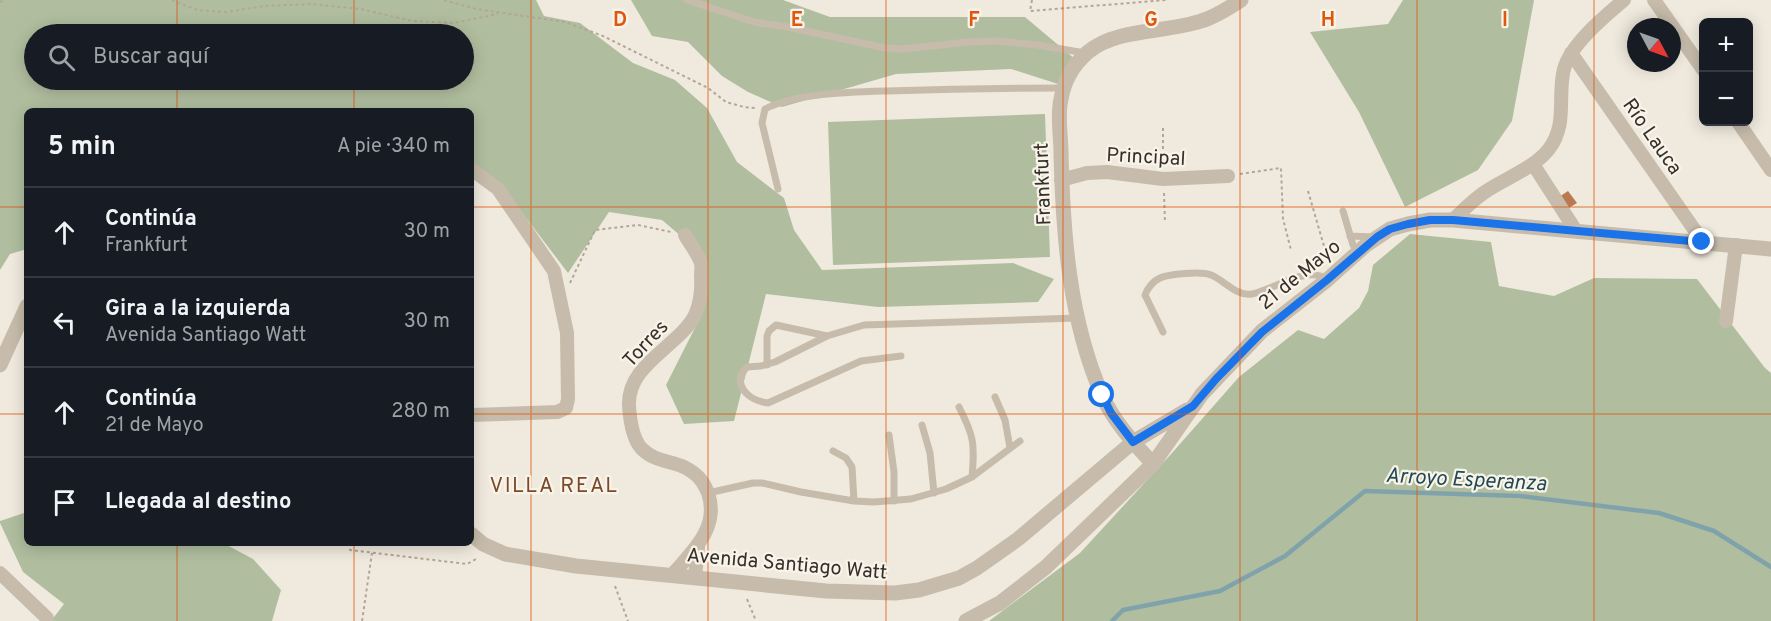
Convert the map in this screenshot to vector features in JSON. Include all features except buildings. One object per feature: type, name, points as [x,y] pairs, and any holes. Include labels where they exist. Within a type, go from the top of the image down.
[{"type":"street","name":"Frankfurt","points":[[1154,464],[1133,442],[1111,413],[1083,343],[1069,272],[1063,221],[1060,102],[1069,74],[1086,53],[1099,44],[1112,39],[1202,21],[1241,0]]},
{"type":"street","points":[[1453,220],[1464,208],[1488,190],[1533,164],[1548,151],[1560,129],[1564,70],[1571,53],[1601,20],[1624,0]]},
{"type":"street","points":[[1654,0],[1699,64]]},
{"type":"street","name":"Río Lauca","points":[[1571,53],[1702,242]]},
{"type":"street","points":[[1741,126],[1771,170]]},
{"type":"street","points":[[1533,164],[1576,231]]},
{"type":"street","points":[[474,171],[498,189],[554,271],[567,333],[568,399],[566,408],[557,412],[474,415]]},
{"type":"street","name":"Principal","points":[[1061,180],[1087,173],[1107,172],[1163,179],[1228,176]]},
{"type":"street","name":"21 de Mayo","points":[[966,621],[1000,603],[1046,567],[1154,464],[1193,406],[1262,332],[1377,237],[1390,229],[1430,220],[1453,220],[1771,249]]},
{"type":"street","name":"Torres","points":[[685,235],[700,262],[702,288],[694,316],[634,380],[629,406],[635,437],[641,448],[655,458],[696,474],[704,482],[708,493]]},
{"type":"street","points":[[1726,321],[1736,245]]},
{"type":"street","points":[[0,364],[24,312]]},
{"type":"street","name":"Avenida Santiago Watt","points":[[474,536],[483,544],[505,554],[608,569],[826,591],[895,593],[919,590],[941,585],[977,568],[1018,539],[1133,442],[1193,406]]},
{"type":"street","points":[[672,575],[698,547],[705,534],[711,518],[708,493]]},
{"type":"street","points":[[695,577],[698,547]]},
{"type":"street","points":[[0,573],[47,618]]},
{"type":"lane","points":[[687,0],[754,22],[885,48],[903,49],[996,41],[1086,53]]},
{"type":"lane","points":[[778,189],[762,123],[765,109],[780,102],[845,93],[978,87],[1063,88]]},
{"type":"lane","points":[[1343,211],[1353,244]]},
{"type":"lane","points":[[1350,236],[1377,237]]},
{"type":"lane","points":[[1163,332],[1145,295],[1146,291],[1160,278],[1210,274],[1240,293],[1250,295],[1308,274],[1330,278]]},
{"type":"lane","points":[[901,356],[861,361],[768,403],[753,400],[744,391],[741,375],[747,367],[767,365],[827,336],[864,324],[1077,318]]},
{"type":"lane","points":[[767,365],[767,336],[776,325],[827,336]]},
{"type":"lane","points":[[995,397],[1005,420],[1010,448]]},
{"type":"lane","points":[[959,407],[970,428],[974,450],[972,477]]},
{"type":"lane","points":[[922,424],[930,453],[934,493]]},
{"type":"lane","points":[[889,435],[894,472],[894,501]]},
{"type":"lane","points":[[708,493],[762,483],[854,501],[894,501],[934,493],[972,477],[1020,441]]},
{"type":"lane","points":[[833,451],[846,458],[852,467],[854,501]]},
{"type":"path","points":[[0,2],[4,0]]},
{"type":"path","points":[[172,0],[197,10],[226,12],[264,6],[311,4],[361,9],[411,21],[454,23],[501,13]]},
{"type":"path","points":[[444,0],[476,9],[565,22],[603,36],[708,88],[726,102],[765,109]]},
{"type":"path","points":[[1032,0],[1030,11],[1166,0]]},
{"type":"path","points":[[1228,176],[1281,168],[1283,219],[1291,250]]},
{"type":"path","points":[[1308,191],[1330,278]]},
{"type":"path","points":[[561,302],[595,230],[638,225],[685,235]]},
{"type":"path","points":[[349,546],[350,550],[468,564],[493,549]]},
{"type":"path","points":[[362,621],[372,553]]},
{"type":"path","points":[[608,569],[628,621]]},
{"type":"path","points":[[739,581],[756,621]]},
{"type":"green space","points":[[0,0],[536,0],[544,16],[580,23],[633,63],[675,80],[707,108],[737,162],[784,198],[794,230],[822,270],[1013,263],[1054,279],[1038,302],[878,307],[766,294],[734,421],[684,424],[666,385],[701,316],[695,248],[662,220],[609,212],[568,273],[504,189],[474,174],[474,108],[24,108],[24,250],[10,254],[0,270]]},
{"type":"green space","points":[[631,0],[783,0],[830,17],[1025,17],[1076,60],[1058,84],[1011,69],[896,74],[782,107],[748,92],[722,76],[688,42],[652,36]]},
{"type":"green space","points":[[1403,0],[1534,0],[1512,121],[1478,170],[1405,207],[1359,112],[1310,32],[1388,24]]},
{"type":"green space","points":[[1045,114],[1050,257],[833,265],[828,122]]},
{"type":"green space","points":[[1410,234],[1491,242],[1499,286],[1554,296],[1594,278],[1697,279],[1771,373],[1771,621],[989,621],[1080,553],[1239,377],[1298,330],[1324,339],[1359,308],[1368,291],[1373,265]]},
{"type":"green space","points":[[24,513],[24,546],[229,546],[253,559],[281,590],[272,621],[51,621],[64,604],[23,572],[0,521]]},
{"type":"waterway","name":"Arroyo Esperanza","points":[[1112,621],[1123,610],[1220,591],[1285,556],[1365,491],[1520,496],[1659,513],[1714,531],[1771,567]]},
{"type":"district","name":"VILLA REAL","points":[[554,485]]},
{"type":"route","points":[[1102,395],[1111,413],[1133,442],[1193,406],[1262,332],[1327,280],[1366,245],[1390,229],[1408,224],[1430,220],[1453,220],[1702,242]]}]
